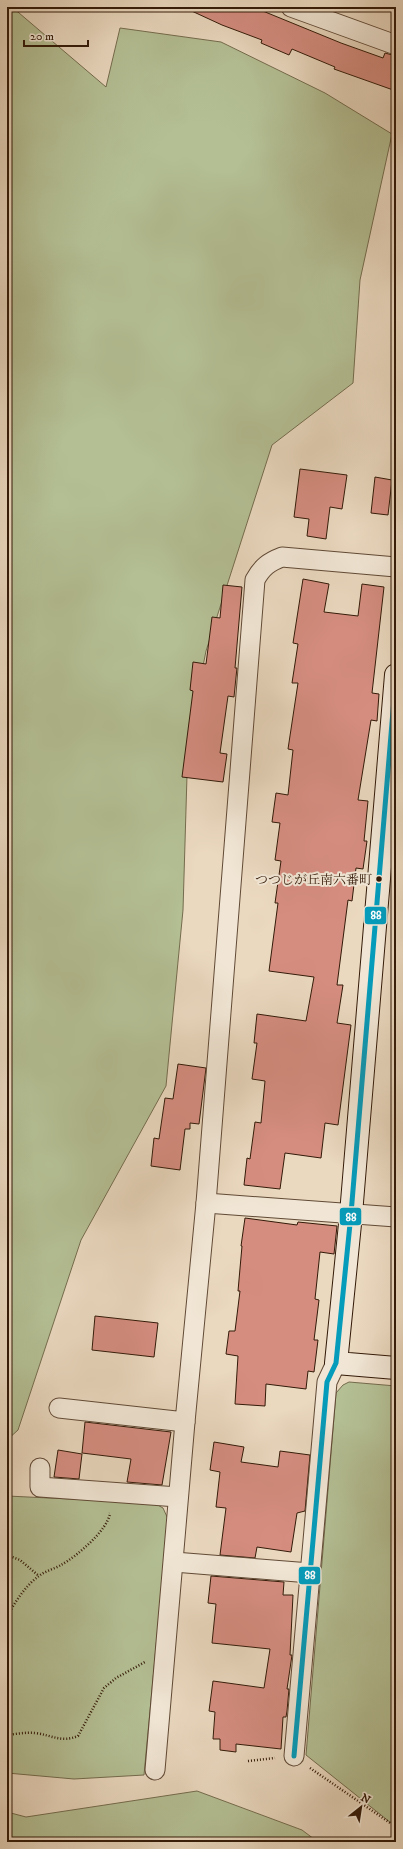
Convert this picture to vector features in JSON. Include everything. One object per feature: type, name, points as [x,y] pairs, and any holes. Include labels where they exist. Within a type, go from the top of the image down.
[{"type":"street","points":[[299,8],[396,45]]},
{"type":"street","points":[[155,1770],[174,1562],[178,1497],[206,1203],[256,580],[261,569],[273,560],[282,557],[396,567]]},
{"type":"street","points":[[294,1756],[327,1382],[336,1363],[351,1214],[396,675]]},
{"type":"street","points":[[206,1203],[396,1218]]},
{"type":"street","points":[[336,1363],[396,1368]]},
{"type":"street","points":[[59,1408],[185,1422]]},
{"type":"street","points":[[40,1468],[40,1487],[178,1497]]},
{"type":"street","points":[[174,1562],[310,1573]]},
{"type":"path","points":[[7,1617],[19,1597],[38,1576],[76,1555],[106,1525],[110,1515],[112,1492]]},
{"type":"path","points":[[7,1555],[20,1560],[38,1576]]},
{"type":"path","points":[[7,1735],[36,1733],[59,1739],[78,1736],[104,1688],[109,1683],[148,1660],[166,1654]]},
{"type":"path","points":[[248,1761],[294,1756],[396,1827]]},
{"type":"green space","points":[[7,7],[12,7],[106,87],[120,28],[221,42],[325,93],[392,134],[360,280],[353,383],[272,445],[206,651],[188,742],[183,910],[166,1086],[81,1240],[18,1430],[7,1440]]},
{"type":"green space","points":[[349,1382],[396,1386],[396,1827],[306,1755],[336,1393],[343,1385]]},
{"type":"green space","points":[[7,1496],[154,1503],[163,1508],[168,1519],[144,1775],[74,1779],[7,1773]]},
{"type":"green space","points":[[197,1791],[302,1830],[318,1842],[7,1842],[7,1812],[26,1817]]},
{"type":"building","points":[[183,7],[253,7],[341,43],[383,58],[385,53],[396,56],[396,91],[334,69],[335,67],[292,49],[289,55],[261,43],[262,40],[222,25]]},
{"type":"building","points":[[300,469],[347,475],[342,509],[330,507],[326,539],[307,536],[309,519],[294,517]]},
{"type":"building","points":[[375,477],[392,480],[388,515],[371,513]]},
{"type":"building","points":[[303,579],[329,584],[324,612],[358,616],[362,584],[384,587],[372,693],[379,694],[377,721],[371,720],[358,800],[368,801],[364,841],[367,841],[363,869],[356,868],[352,901],[348,900],[337,985],[343,985],[337,1023],[351,1025],[338,1125],[325,1123],[321,1158],[285,1153],[280,1189],[244,1185],[247,1158],[250,1159],[255,1122],[261,1123],[265,1081],[252,1079],[257,1043],[254,1043],[257,1014],[306,1021],[314,977],[269,971],[278,903],[275,903],[281,861],[275,860],[280,823],[272,822],[276,793],[288,795],[293,750],[288,749],[298,683],[292,683],[298,644],[293,643]]},
{"type":"building","points":[[223,585],[242,587],[234,697],[228,696],[220,753],[227,754],[223,782],[182,777],[193,691],[190,690],[193,662],[206,664],[212,617],[220,618]]},
{"type":"building","points":[[178,1064],[206,1068],[199,1124],[190,1123],[190,1129],[185,1129],[180,1170],[151,1166],[154,1138],[159,1139],[165,1098],[173,1099]]},
{"type":"building","points":[[245,1218],[297,1225],[298,1222],[337,1226],[334,1254],[320,1252],[315,1299],[319,1300],[314,1340],[318,1340],[314,1372],[308,1371],[306,1389],[266,1384],[265,1406],[235,1404],[238,1356],[226,1354],[229,1331],[235,1331],[240,1291],[238,1291],[241,1246]]},
{"type":"building","points":[[95,1316],[158,1323],[154,1357],[92,1350]]},
{"type":"building","points":[[85,1422],[171,1432],[162,1485],[127,1482],[131,1459],[82,1453]]},
{"type":"building","points":[[214,1442],[244,1447],[241,1462],[278,1467],[280,1451],[310,1455],[305,1511],[297,1513],[291,1552],[257,1547],[255,1558],[220,1555],[226,1508],[216,1507],[220,1472],[210,1470]]},
{"type":"building","points":[[58,1450],[82,1454],[79,1479],[54,1477]]},
{"type":"building","points":[[211,1576],[284,1582],[283,1595],[293,1595],[290,1655],[292,1655],[287,1689],[289,1689],[287,1711],[286,1717],[283,1717],[281,1749],[236,1744],[236,1752],[220,1750],[220,1739],[213,1739],[215,1712],[209,1711],[213,1681],[264,1688],[270,1649],[212,1643],[216,1604],[208,1603]]},
{"type":"transit line","name":"88","points":[[294,1756],[327,1382],[336,1363],[351,1214],[396,675]]},
{"type":"place","name":"つつじが丘南六番町","points":[[379,879]]}]
